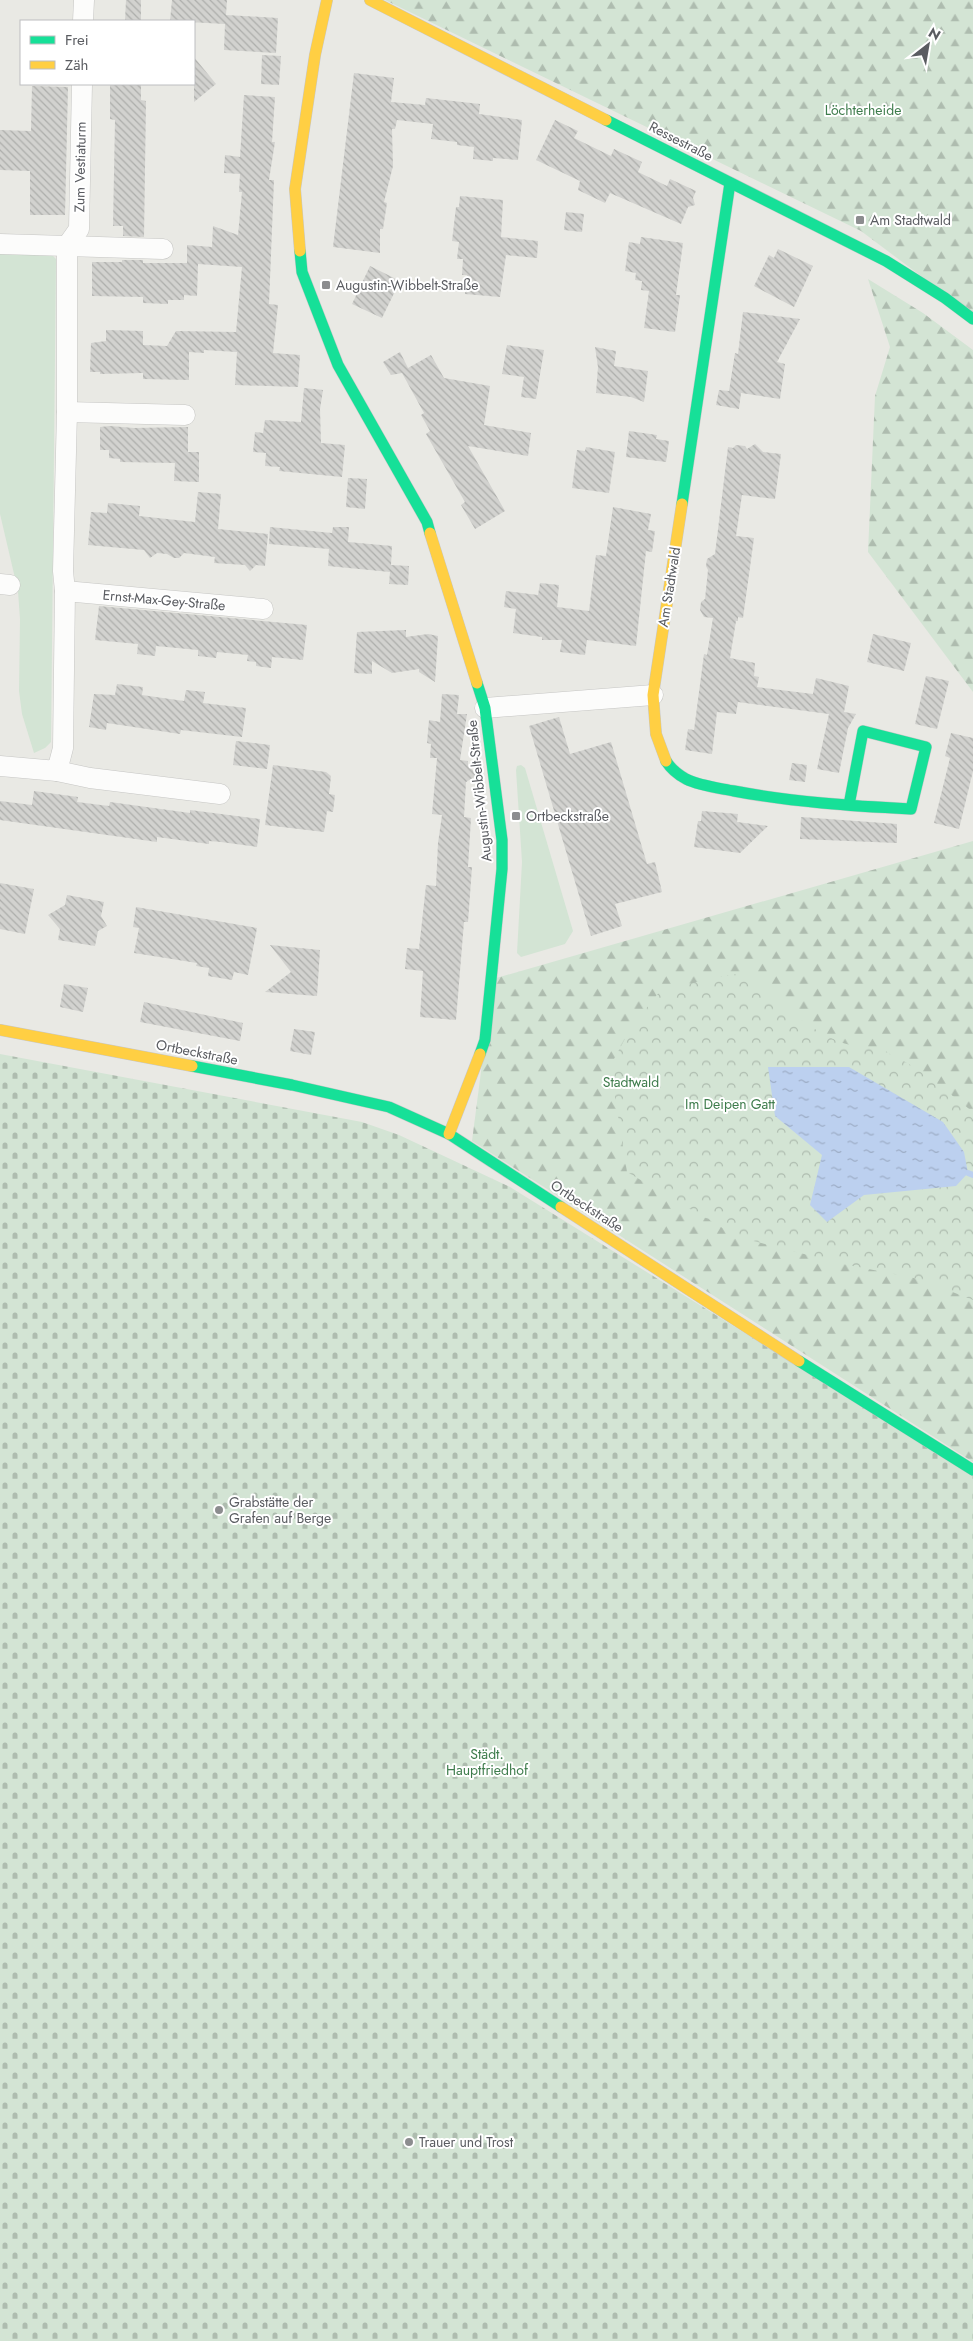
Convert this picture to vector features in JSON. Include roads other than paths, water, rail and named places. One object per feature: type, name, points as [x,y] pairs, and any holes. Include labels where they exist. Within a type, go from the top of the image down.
[{"type":"street","points":[[83,20],[84,0]]},
{"type":"street","name":"Augustin-Wibbelt-Straße","points":[[327,0],[315,55],[295,189],[302,272],[338,365],[427,522],[485,708],[502,840],[502,869],[485,1040],[449,1134]]},
{"type":"street","name":"Ressestraße","points":[[370,0],[882,259],[973,319]]},
{"type":"street","name":"Zum Vestiaturm","points":[[67,246],[78,230],[82,85]]},
{"type":"street","name":"Am Stadtwald","points":[[730,183],[653,694],[656,742],[673,772],[713,788],[849,806],[911,809],[926,747],[863,731],[849,806]]},
{"type":"street","points":[[0,244],[163,249]]},
{"type":"street","points":[[57,771],[63,748],[65,591],[62,571],[67,412],[67,246]]},
{"type":"street","points":[[67,412],[186,415]]},
{"type":"street","name":"Ernst-Max-Gey-Straße","points":[[65,591],[263,610]]},
{"type":"street","points":[[485,708],[653,694]]},
{"type":"street","points":[[0,766],[57,771],[90,778],[220,794]]},
{"type":"street","name":"Ortbeckstraße","points":[[0,1030],[292,1085],[389,1107],[449,1134],[755,1333],[973,1470]]},
{"type":"water","points":[[768,1067],[849,1067],[943,1122],[964,1152],[968,1173],[956,1186],[864,1195],[827,1222],[810,1205],[822,1155],[775,1116]]},
{"type":"waterway","points":[[968,1173],[973,1175]]},
{"type":"place","name":"Am Stadtwald","points":[[860,220]]},
{"type":"place","name":"Augustin-Wibbelt-Straße","points":[[326,285]]},
{"type":"place","name":"Ortbeckstraße","points":[[516,816]]},
{"type":"place","name":"Grabstätte der Grafen auf Berge","points":[[219,1510]]},
{"type":"place","name":"Trauer und Trost","points":[[409,2142]]},
{"type":"park label","name":"Löchterheide","points":[[863,110]]},
{"type":"park label","name":"Stadtwald","points":[[631,1082]]},
{"type":"park label","name":"Im Deipen Gatt","points":[[730,1104]]},
{"type":"park label","name":"Städt. Hauptfriedhof","points":[[487,1762]]}]
